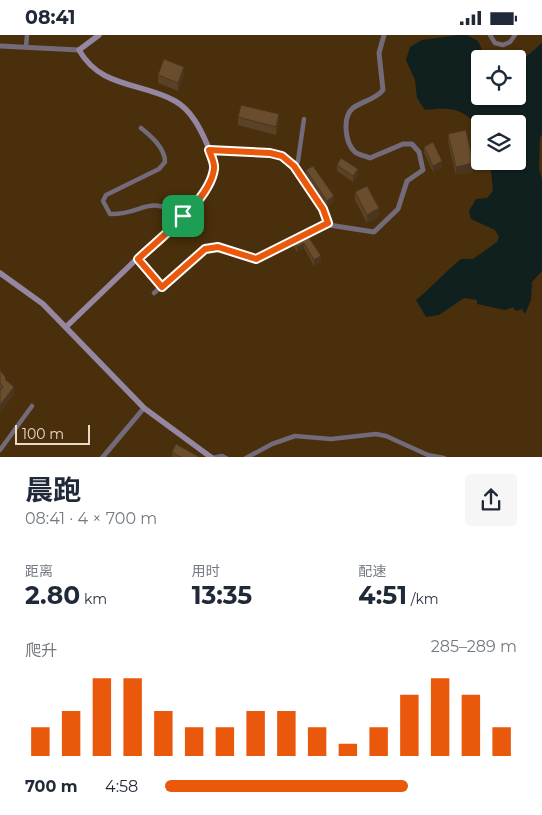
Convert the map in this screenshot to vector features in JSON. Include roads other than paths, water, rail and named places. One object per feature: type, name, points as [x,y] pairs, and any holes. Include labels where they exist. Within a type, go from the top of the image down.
[{"type":"main road","points":[[67,327],[183,216],[211,181],[215,167],[199,126],[176,101],[110,80],[86,61],[80,50],[99,35]]},
{"type":"main road","points":[[0,273],[43,304],[144,408],[213,457]]},
{"type":"street","points":[[26,47],[27,35]]},
{"type":"street","points":[[154,293],[205,249],[218,247],[256,259],[328,223],[341,228],[374,232],[398,209],[407,181],[423,170],[419,152],[412,144],[404,143],[370,158],[354,151],[349,142],[347,117],[352,108],[379,95],[383,90],[379,53],[384,35]]},
{"type":"street","points":[[490,35],[495,43],[503,45],[510,42],[514,35]]},
{"type":"street","points":[[0,46],[80,50]]},
{"type":"street","points":[[294,166],[298,161],[304,119]]},
{"type":"street","points":[[141,128],[152,137],[161,150],[165,162],[159,169],[106,195],[103,201],[107,210],[110,214],[118,214],[146,205],[162,205],[183,216]]},
{"type":"street","points":[[209,150],[270,153],[282,156],[294,166],[323,209],[328,223]]},
{"type":"street","points":[[138,259],[162,287]]},
{"type":"street","points":[[0,451],[32,406]]},
{"type":"street","points":[[102,457],[144,408]]},
{"type":"street","points":[[246,457],[272,444],[296,436],[331,439],[376,434],[386,436],[428,455],[444,457]]},
{"type":"street","points":[[213,457],[226,457]]}]
